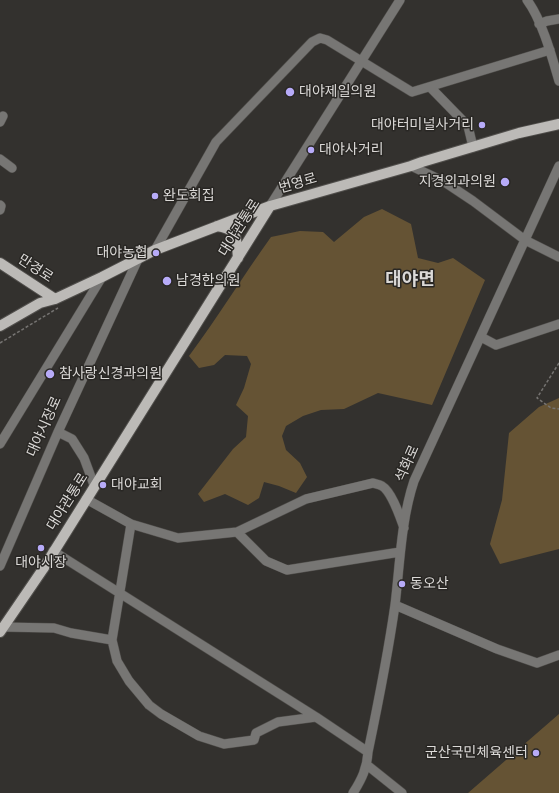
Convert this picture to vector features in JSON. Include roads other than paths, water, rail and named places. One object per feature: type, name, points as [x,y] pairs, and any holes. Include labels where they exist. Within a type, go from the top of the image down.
[{"type":"main road","name":"번영로","points":[[0,332],[139,257],[270,206],[412,166],[519,133],[559,124]]},
{"type":"main road","name":"대야관통로","points":[[2,629],[53,552],[270,206]]},
{"type":"main road","points":[[217,226],[226,228],[234,233],[238,258]]},
{"type":"main road","name":"만경로","points":[[0,263],[58,302]]},
{"type":"main road","name":"번영로","points":[[0,326],[40,303],[58,302]]},
{"type":"street","name":"대야관통로","points":[[270,206],[400,0]]},
{"type":"street","points":[[527,0],[550,50],[559,81]]},
{"type":"street","points":[[539,24],[559,19]]},
{"type":"street","points":[[155,250],[216,142],[312,42],[320,38],[327,40],[393,82],[412,92],[550,50]]},
{"type":"street","points":[[430,87],[468,126],[473,147]]},
{"type":"street","points":[[0,159],[12,168]]},
{"type":"street","points":[[412,166],[443,182],[473,201],[525,240],[559,257]]},
{"type":"street","name":"석화로","points":[[353,793],[364,775],[367,765],[368,752],[395,605],[400,552],[410,491],[559,166]]},
{"type":"street","points":[[0,205],[2,206],[0,210]]},
{"type":"street","name":"대야시장로","points":[[0,566],[58,432],[139,257]]},
{"type":"street","points":[[0,444],[102,277]]},
{"type":"street","points":[[481,337],[496,345],[559,324]]},
{"type":"street","points":[[58,432],[72,438],[84,458],[94,486]]},
{"type":"street","points":[[86,499],[131,524],[178,538],[237,532],[306,499],[373,483],[381,485],[385,488],[395,505],[404,529]]},
{"type":"street","points":[[131,524],[112,640],[117,661],[129,681],[149,705],[161,714],[199,736],[224,744],[254,740],[256,733],[278,722],[316,717]]},
{"type":"street","points":[[237,532],[266,561],[287,570],[400,552]]},
{"type":"street","points":[[53,552],[316,717],[368,752]]},
{"type":"street","points":[[395,605],[496,649],[537,662],[559,655]]},
{"type":"street","points":[[2,629],[54,628],[71,633],[112,640]]},
{"type":"street","points":[[367,765],[402,793]]},
{"type":"place","name":"대야제일의원","points":[[290,92]]},
{"type":"place","name":"대야터미널사거리","points":[[482,125]]},
{"type":"place","name":"대야사거리","points":[[311,150]]},
{"type":"place","name":"지경외과의원","points":[[505,182]]},
{"type":"place","name":"완도회집","points":[[155,196]]},
{"type":"place","name":"대야농협","points":[[156,253]]},
{"type":"place","name":"남경한의원","points":[[167,281]]},
{"type":"place","name":"참사랑신경과의원","points":[[50,374]]},
{"type":"place","name":"대야교회","points":[[103,485]]},
{"type":"place","name":"대야시장","points":[[41,548]]},
{"type":"place","name":"동오산","points":[[402,584]]},
{"type":"place","name":"군산국민체육센터","points":[[536,753]]},
{"type":"district","name":"대야면","points":[[410,280]]}]
